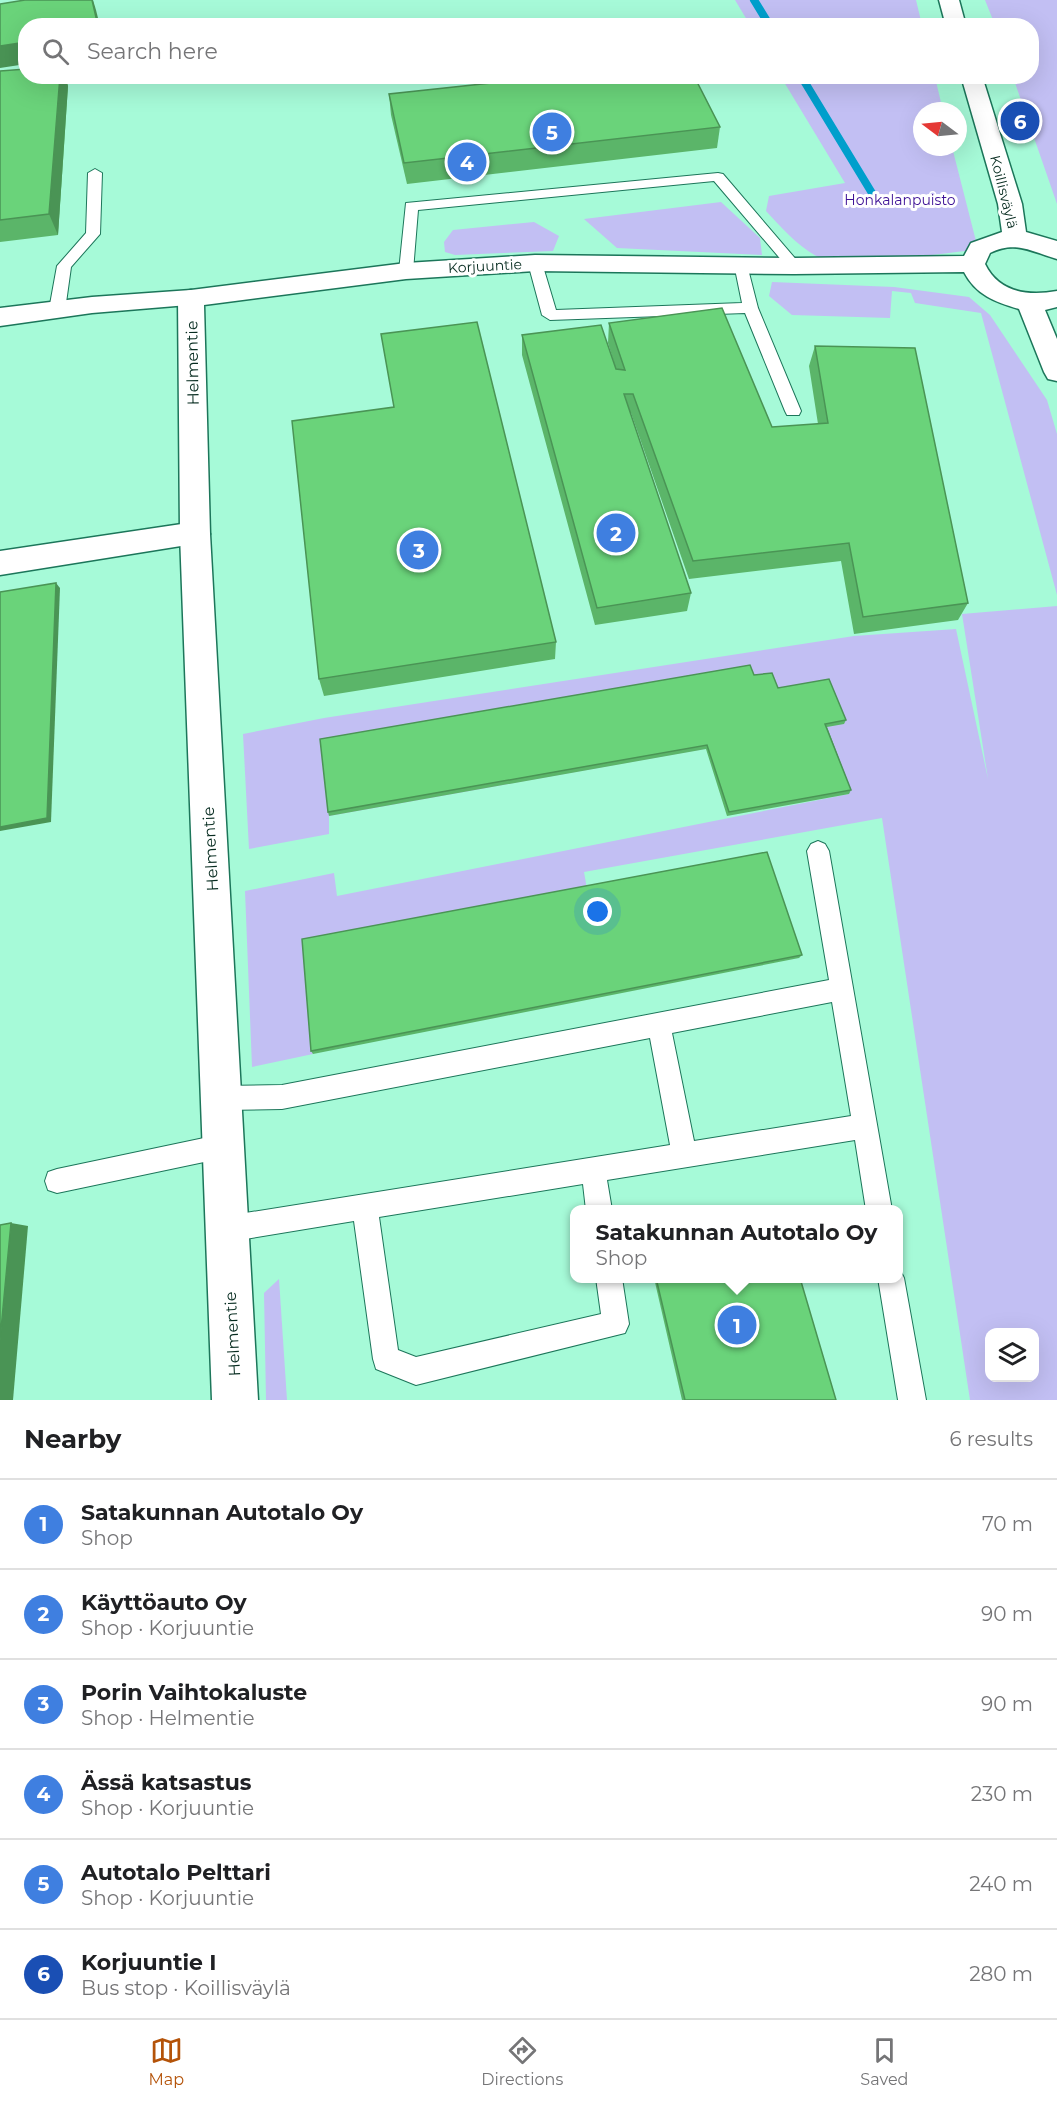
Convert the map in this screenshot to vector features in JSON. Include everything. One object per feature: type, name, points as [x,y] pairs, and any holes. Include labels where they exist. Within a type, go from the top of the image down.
[{"type":"street","points":[[949,0],[954,18]]},
{"type":"street","name":"Koillisväylä","points":[[973,84],[1010,204],[1016,238]]},
{"type":"street","points":[[1057,251],[1032,240],[1001,239],[980,248],[973,264],[976,274],[997,293],[1029,302],[1057,299]]},
{"type":"street","name":"Korjuuntie","points":[[0,317],[253,292],[406,271],[535,263],[794,266],[973,264]]},
{"type":"street","name":"Helmentie","points":[[191,298],[195,534],[235,1400]]},
{"type":"street","points":[[1029,302],[1057,372]]},
{"type":"street","points":[[0,563],[195,534]]},
{"type":"lane","points":[[57,310],[64,266],[93,234],[96,173]]},
{"type":"lane","points":[[406,271],[411,206],[718,177],[794,266]]},
{"type":"lane","points":[[535,263],[550,315],[750,308]]},
{"type":"lane","points":[[741,264],[750,308],[793,411]]},
{"type":"lane","points":[[818,851],[878,1205]]},
{"type":"lane","points":[[221,1098],[282,1097],[842,989]]},
{"type":"lane","points":[[659,1024],[684,1155]]},
{"type":"lane","points":[[227,1229],[864,1126]]},
{"type":"lane","points":[[57,1181],[223,1146]]},
{"type":"lane","points":[[593,1170],[598,1205]]},
{"type":"lane","points":[[365,1207],[386,1359],[408,1369],[416,1371],[616,1324],[610,1283]]},
{"type":"lane","points":[[892,1283],[912,1400]]},
{"type":"green space","points":[[735,0],[916,0],[920,18],[746,18]]},
{"type":"green space","points":[[985,0],[1057,0],[1057,204],[1015,84],[1039,84],[1039,18],[992,18]]},
{"type":"green space","name":"Honkalanpuisto","points":[[785,84],[937,84],[941,102],[913,102],[913,156],[954,156],[978,249],[897,258],[849,261],[822,259],[799,244],[766,211],[769,196],[845,183]]},
{"type":"green space","points":[[721,202],[760,238],[762,255],[617,248],[584,219]]},
{"type":"green space","points":[[534,222],[559,236],[553,251],[455,255],[445,252],[444,242],[453,230]]},
{"type":"green space","points":[[772,282],[894,287],[969,297],[990,315],[1047,400],[1057,434],[1057,595],[981,313],[915,303],[911,293],[892,291],[890,318],[792,315],[769,296]]},
{"type":"green space","points":[[1057,606],[1057,1400],[970,1400],[882,818],[584,872],[587,889],[304,942],[313,1054],[252,1067],[245,891],[334,873],[337,896],[849,794],[823,728],[844,724],[329,816],[329,834],[249,849],[243,734],[324,718],[854,636],[956,629],[988,779],[962,614]]},
{"type":"green space","points":[[279,1279],[287,1400],[266,1400],[264,1293]]},
{"type":"building","points":[[25,0],[92,0],[96,18],[18,18],[18,43],[0,46],[0,4]]},
{"type":"building","points":[[18,70],[18,84],[59,84],[49,214],[0,220],[0,71]]},
{"type":"building","points":[[482,84],[698,84],[720,127],[404,163],[389,94]]},
{"type":"building","points":[[722,308],[772,427],[828,423],[815,346],[915,348],[968,603],[863,617],[849,543],[693,561],[633,394],[624,394],[691,593],[597,608],[522,335],[601,325],[616,369],[625,370],[609,323]]},
{"type":"building","points":[[477,322],[556,642],[319,679],[292,421],[394,407],[381,334]]},
{"type":"building","points":[[56,583],[47,818],[0,827],[0,592]]},
{"type":"building","points":[[750,665],[754,675],[772,673],[778,688],[829,679],[846,720],[825,724],[851,790],[729,812],[707,745],[328,812],[320,739]]},
{"type":"building","points":[[767,852],[802,955],[311,1051],[302,939]]},
{"type":"building","points":[[11,1223],[0,1340],[0,1225]]},
{"type":"building","points":[[657,1283],[801,1283],[836,1400],[685,1400]]},
{"type":"waterway","points":[[754,0],[765,18]]},
{"type":"waterway","points":[[806,84],[875,198]]},
{"type":"place","name":"Korjuuntie I","points":[[1020,121]]},
{"type":"place","name":"Autotalo Pelttari","points":[[552,132]]},
{"type":"place","name":"Ässä katsastus","points":[[467,162]]},
{"type":"place","name":"Käyttöauto Oy","points":[[616,533]]},
{"type":"place","name":"Porin Vaihtokaluste","points":[[419,550]]},
{"type":"place","name":"Satakunnan Autotalo Oy","points":[[737,1325]]}]
